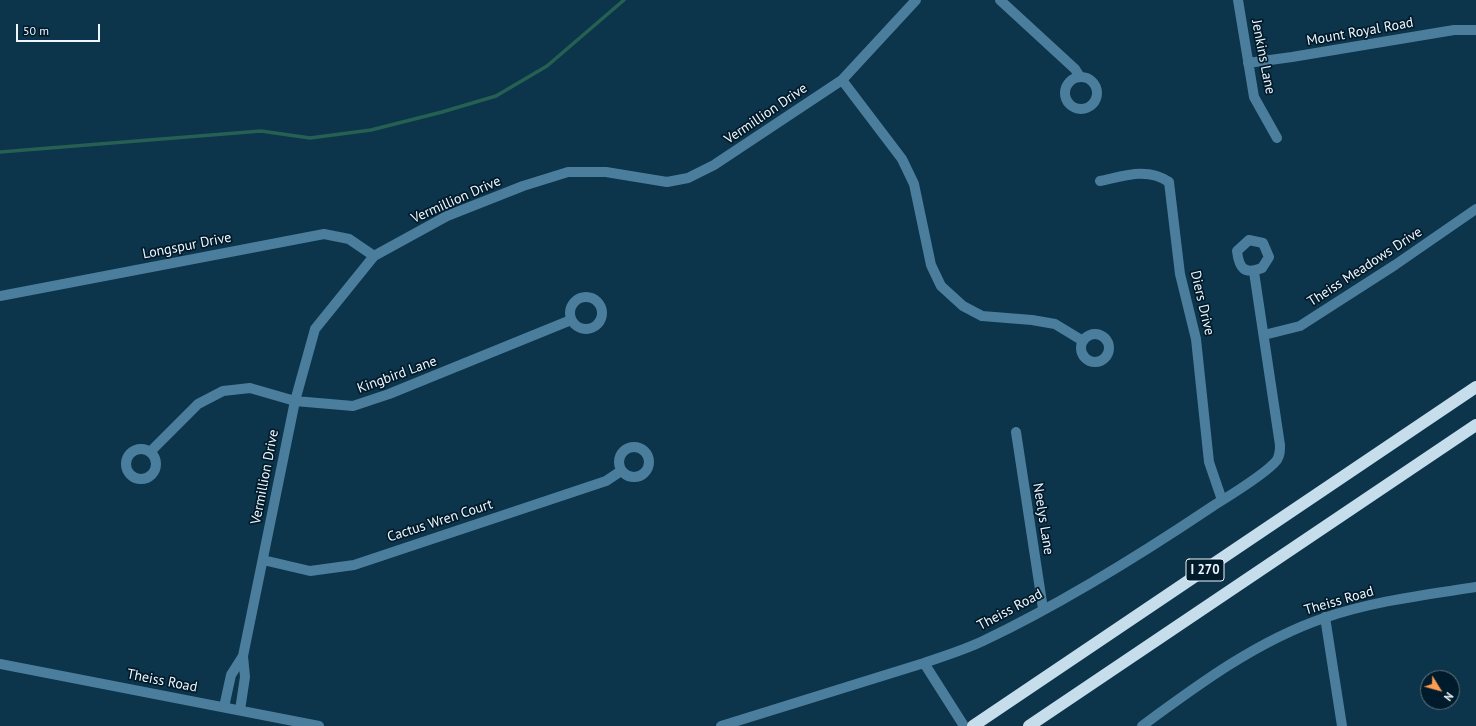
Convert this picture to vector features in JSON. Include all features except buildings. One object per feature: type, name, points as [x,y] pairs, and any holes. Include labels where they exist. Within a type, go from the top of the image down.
[{"type":"highway","name":"I 270","points":[[973,726],[1476,387]]},
{"type":"highway","name":"I 270","points":[[1029,726],[1476,425]]},
{"type":"street","name":"Vermillion Drive","points":[[240,710],[245,677],[243,656],[295,401],[314,328],[374,256],[447,216],[523,186],[568,172],[606,172],[667,182],[688,178],[714,166],[842,80],[916,0]]},
{"type":"street","points":[[1000,0],[1075,69],[1080,77]]},
{"type":"street","name":"Jenkins Lane","points":[[1238,0],[1254,97],[1277,138]]},
{"type":"street","name":"Mount Royal Road","points":[[1248,63],[1454,30],[1476,30]]},
{"type":"street","points":[[842,80],[902,159],[914,184],[931,265],[941,286],[963,306],[982,316],[1032,320],[1055,324],[1083,341]]},
{"type":"street","name":"Diers Drive","points":[[1100,181],[1144,174],[1156,174],[1169,182],[1180,274],[1196,339],[1210,462],[1222,500]]},
{"type":"street","name":"Theiss Meadows Drive","points":[[1264,335],[1300,326],[1395,266],[1476,209]]},
{"type":"street","name":"Longspur Drive","points":[[0,296],[324,234],[348,239],[374,256]]},
{"type":"street","points":[[1254,272],[1264,335]]},
{"type":"street","name":"Kingbird Lane","points":[[151,451],[198,404],[223,391],[250,388],[295,401],[353,406],[390,394],[571,320]]},
{"type":"street","name":"Theiss Road","points":[[721,726],[924,663],[966,648],[1043,609],[1156,544],[1270,466],[1280,454],[1279,436],[1264,335]]},
{"type":"street","name":"Neelys Lane","points":[[1016,432],[1043,609]]},
{"type":"street","name":"Cactus Wren Court","points":[[263,560],[310,572],[354,565],[606,481],[621,471]]},
{"type":"street","name":"Theiss Road","points":[[1142,726],[1241,657],[1281,635],[1325,618],[1378,603],[1476,587]]},
{"type":"street","points":[[1325,618],[1342,726]]},
{"type":"street","name":"Vermillion Drive","points":[[224,707],[231,675],[243,656]]},
{"type":"street","points":[[924,663],[964,726]]},
{"type":"street","name":"Theiss Road","points":[[0,664],[319,726]]},
{"type":"waterway","points":[[0,152],[261,131],[310,138],[371,130],[442,112],[496,96],[547,66],[624,0]]}]
